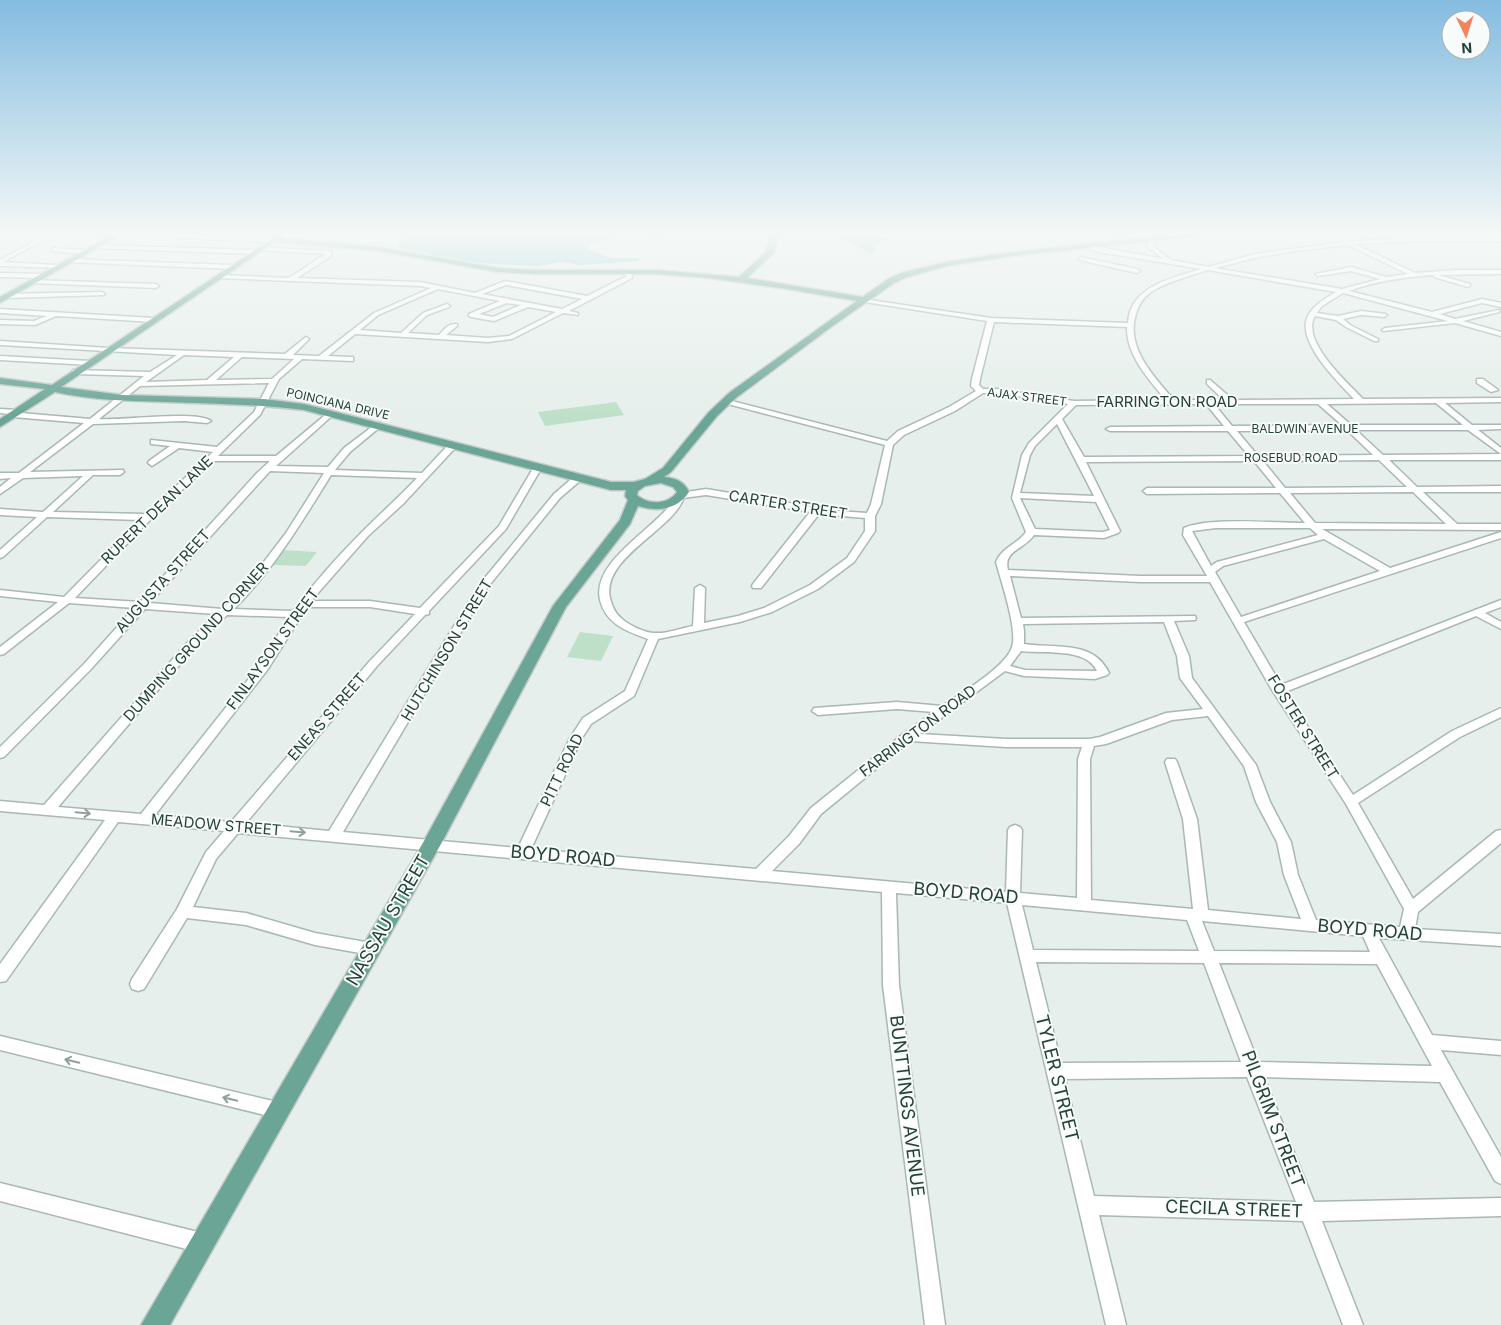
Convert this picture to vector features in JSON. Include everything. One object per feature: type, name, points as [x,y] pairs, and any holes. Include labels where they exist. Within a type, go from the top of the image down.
[{"type":"main road","points":[[0,424],[193,294]]},
{"type":"main road","points":[[839,294],[864,298]]},
{"type":"main road","points":[[626,521],[634,495],[649,481],[668,475],[713,414],[727,401],[871,294]]},
{"type":"main road","name":"POINCIANA DRIVE","points":[[0,381],[54,387],[74,393],[122,398],[264,402],[304,407],[611,486],[634,495],[652,505],[678,496]]},
{"type":"main road","points":[[626,521],[678,496],[668,475]]},
{"type":"main road","name":"NASSAU STREET","points":[[155,1325],[277,1110],[432,844],[560,606],[626,521]]},
{"type":"street","points":[[4,298],[102,294]]},
{"type":"street","points":[[321,358],[376,314],[422,294]]},
{"type":"street","points":[[469,294],[576,314]]},
{"type":"street","points":[[563,294],[586,298]]},
{"type":"street","points":[[354,332],[493,340],[510,338],[595,294]]},
{"type":"street","points":[[1146,294],[1136,306],[1130,325],[1133,342],[1139,363],[1172,402]]},
{"type":"street","points":[[1337,294],[1324,302],[1312,314],[1309,328],[1313,345],[1334,374],[1360,400]]},
{"type":"street","points":[[1353,294],[1501,334]]},
{"type":"street","points":[[864,298],[991,320],[1130,325]]},
{"type":"street","points":[[506,301],[469,316],[492,321],[527,305]]},
{"type":"street","points":[[1433,314],[1482,301],[1499,308]]},
{"type":"street","points":[[402,335],[425,314],[447,306]]},
{"type":"street","points":[[1385,330],[1446,324],[1499,308]]},
{"type":"street","points":[[0,311],[153,320]]},
{"type":"street","points":[[1312,314],[1338,318],[1361,313],[1384,315]]},
{"type":"street","points":[[0,322],[36,323],[54,315]]},
{"type":"street","points":[[1338,318],[1348,326],[1376,340]]},
{"type":"street","points":[[678,496],[677,504],[622,556],[612,570],[604,589],[606,602],[612,616],[619,623],[654,637],[740,619],[768,610],[814,587],[851,560],[870,531],[870,516],[876,504],[889,444],[901,433],[954,408],[981,391],[975,386],[991,320]]},
{"type":"street","points":[[441,337],[448,329],[455,325]]},
{"type":"street","points":[[287,356],[306,339]]},
{"type":"street","points":[[0,343],[109,350],[350,360]]},
{"type":"street","points":[[0,491],[138,384],[170,364],[183,352]]},
{"type":"street","points":[[209,382],[241,354]]},
{"type":"street","name":"RUPERT DEAN LANE","points":[[0,652],[67,600],[148,517],[257,413],[274,381],[301,357]]},
{"type":"street","points":[[0,358],[90,363]]},
{"type":"street","points":[[76,372],[152,374]]},
{"type":"street","points":[[138,384],[274,381]]},
{"type":"street","points":[[1480,381],[1499,391]]},
{"type":"street","points":[[1210,382],[1230,401]]},
{"type":"street","name":"AJAX STREET","points":[[981,391],[997,391],[1074,403]]},
{"type":"street","points":[[1437,400],[1501,452]]},
{"type":"street","name":"FARRINGTON ROAD","points":[[1074,403],[1501,400]]},
{"type":"street","points":[[727,401],[889,444]]},
{"type":"street","points":[[1206,401],[1313,526],[1324,536],[1389,572]]},
{"type":"street","points":[[1320,401],[1454,526]]},
{"type":"street","points":[[1003,667],[1024,673],[1095,676],[1103,673],[1097,662],[1083,653],[1018,647],[1019,631],[1003,573],[1001,558],[1027,540],[1031,532],[1016,495],[1026,455],[1036,440],[1074,403]]},
{"type":"street","points":[[0,411],[92,421],[207,421]]},
{"type":"street","name":"AUGUSTA STREET","points":[[0,754],[88,666],[218,519],[267,468],[330,413]]},
{"type":"street","points":[[1031,532],[1104,535],[1113,533],[1114,527],[1058,418]]},
{"type":"street","name":"DUMPING GROUND CORNER","points":[[48,810],[87,763],[150,694],[178,659],[251,586],[290,534],[329,471],[347,450],[377,425]]},
{"type":"street","name":"BALDWIN AVENUE","points":[[1110,429],[1501,427]]},
{"type":"street","points":[[154,442],[215,454],[277,459]]},
{"type":"street","points":[[152,463],[177,445]]},
{"type":"street","name":"FINLAYSON STREET","points":[[145,819],[264,667],[304,604],[365,534],[400,502],[453,445]]},
{"type":"street","name":"ROSEBUD ROAD","points":[[1081,460],[1501,457]]},
{"type":"street","name":"ENEAS STREET","points":[[138,984],[183,912],[211,856],[373,664],[425,612],[503,527],[538,467]]},
{"type":"street","points":[[267,468],[423,476]]},
{"type":"street","points":[[0,476],[120,472]]},
{"type":"street","points":[[0,555],[48,514],[90,473]]},
{"type":"street","name":"HUTCHINSON STREET","points":[[334,835],[483,587],[557,496],[579,477]]},
{"type":"street","points":[[1147,491],[1501,489]]},
{"type":"street","name":"CARTER STREET","points":[[678,496],[706,492],[848,516],[870,516]]},
{"type":"street","points":[[1016,495],[1099,499]]},
{"type":"street","points":[[757,586],[816,511]]},
{"type":"street","points":[[0,512],[93,517],[148,517]]},
{"type":"street","points":[[1313,526],[1501,527]]},
{"type":"street","name":"FOSTER STREET","points":[[1313,526],[1194,527],[1187,530],[1188,535],[1278,690],[1351,802],[1411,909]]},
{"type":"street","points":[[1238,621],[1501,535]]},
{"type":"street","points":[[1003,573],[1140,578],[1212,575],[1220,564],[1324,536]]},
{"type":"street","points":[[698,628],[700,588]]},
{"type":"street","points":[[0,593],[225,612],[296,614]]},
{"type":"street","points":[[1278,690],[1501,603]]},
{"type":"street","points":[[304,604],[370,604],[425,612]]},
{"type":"street","points":[[1478,612],[1501,626]]},
{"type":"street","points":[[1016,621],[1191,618]]},
{"type":"street","points":[[1168,619],[1183,656],[1186,678],[1250,765],[1263,802],[1284,842],[1291,875],[1311,925]]},
{"type":"street","name":"PITT ROAD","points":[[523,852],[576,738],[587,721],[630,693],[654,637]]},
{"type":"street","name":"FARRINGTON ROAD","points":[[760,874],[794,840],[816,811],[906,737],[1003,667],[1018,647]]},
{"type":"street","points":[[818,711],[904,706],[928,706],[943,710]]},
{"type":"street","points":[[906,737],[1006,743],[1089,743],[1102,741],[1170,716],[1211,712]]},
{"type":"street","points":[[1351,802],[1456,734],[1501,712]]},
{"type":"street","points":[[1084,904],[1084,760],[1089,743]]},
{"type":"street","name":"PILGRIM STREET","points":[[1171,762],[1190,819],[1196,914],[1210,958],[1353,1325]]},
{"type":"street","name":"MEADOW STREET","points":[[0,806],[432,844]]},
{"type":"street","points":[[0,976],[115,816]]},
{"type":"street","name":"TYLER STREET","points":[[1015,830],[1013,898],[1116,1325]]},
{"type":"street","points":[[1406,934],[1411,909],[1501,834]]},
{"type":"street","name":"BOYD ROAD","points":[[432,844],[1369,931],[1501,940]]},
{"type":"street","name":"BUNTTINGS AVENUE","points":[[889,886],[891,985],[935,1325]]},
{"type":"street","points":[[183,912],[246,919],[315,939],[371,949]]},
{"type":"street","points":[[1369,931],[1381,958],[1500,1173]]},
{"type":"street","points":[[1028,956],[1381,958]]},
{"type":"street","points":[[1428,1042],[1501,1048]]},
{"type":"street","points":[[0,1044],[277,1110]]},
{"type":"street","points":[[1055,1071],[1253,1069],[1445,1074]]},
{"type":"street","points":[[0,1192],[202,1244]]},
{"type":"street","name":"CECILA STREET","points":[[1087,1205],[1309,1212],[1501,1207]]},
{"type":"green space","points":[[616,402],[624,415],[545,426],[538,412]]},
{"type":"green space","points":[[283,550],[317,552],[306,566],[271,565]]},
{"type":"green space","points":[[580,632],[613,636],[601,661],[567,657]]}]
